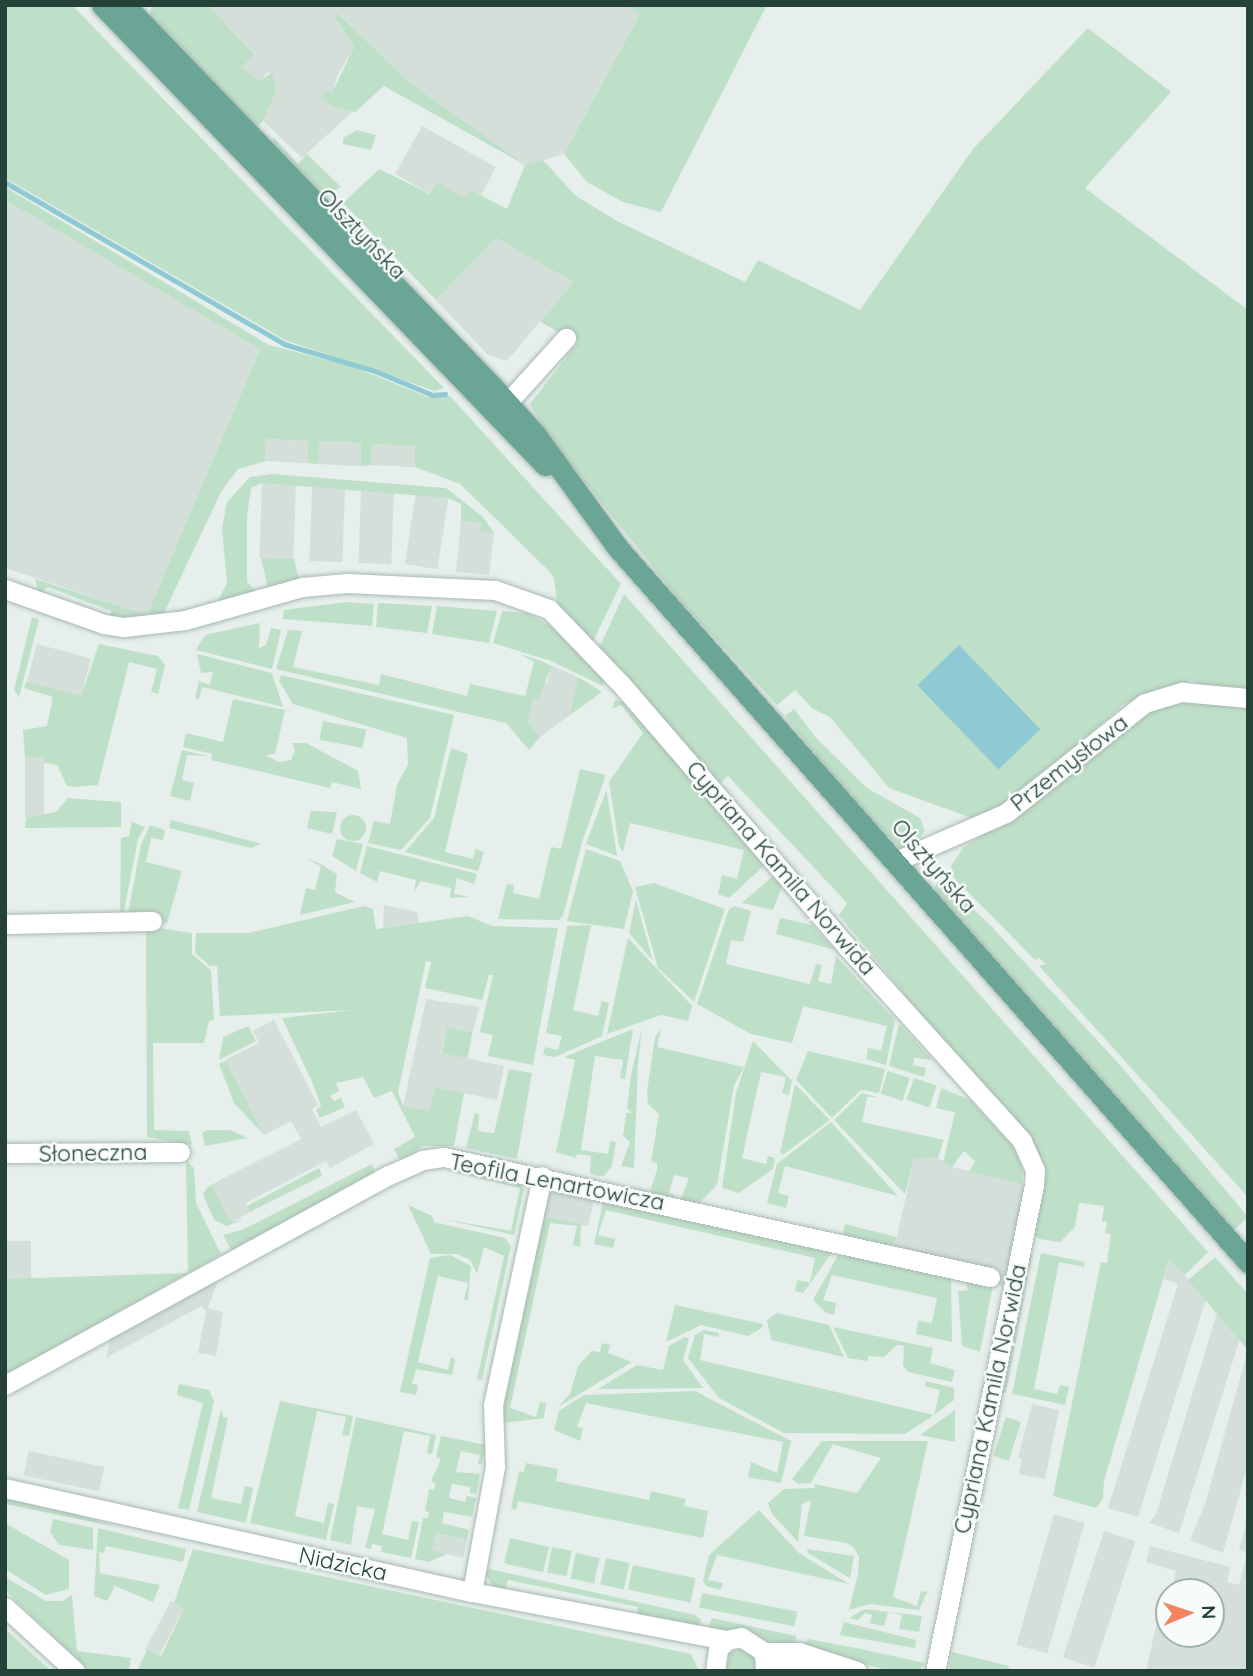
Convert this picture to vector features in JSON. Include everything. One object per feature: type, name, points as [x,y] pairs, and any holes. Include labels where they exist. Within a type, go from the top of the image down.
[{"type":"main road","name":"Olsztyńska","points":[[102,5],[502,409]]},
{"type":"main road","name":"Olsztyńska","points":[[125,5],[502,409],[1248,1262]]},
{"type":"street","points":[[502,409],[566,338]]},
{"type":"street","name":"Cypriana Kamila Norwida","points":[[5,589],[104,624],[124,627],[186,620],[302,587],[347,583],[495,590],[549,610],[621,684],[847,947],[1022,1140],[1035,1170],[1034,1185],[934,1671]]},
{"type":"street","name":"Przemysłowa","points":[[896,861],[1006,813],[1145,703],[1182,692],[1248,698]]},
{"type":"street","points":[[5,924],[152,921]]},
{"type":"street","name":"Słoneczna","points":[[5,1153],[180,1152]]},
{"type":"street","name":"Teofila Lenartowicza","points":[[5,1385],[389,1175],[422,1160],[444,1157],[602,1189],[990,1277]]},
{"type":"street","points":[[472,1592],[495,1466],[493,1405],[542,1177]]},
{"type":"street","name":"Nidzicka","points":[[5,1488],[472,1592],[682,1635],[719,1656],[750,1639],[765,1664]]},
{"type":"street","points":[[5,1607],[75,1671]]},
{"type":"street","points":[[765,1664],[799,1652],[815,1661],[857,1671]]},
{"type":"shaded area","points":[[208,5],[627,5],[640,14],[564,154],[525,166],[410,83],[339,13],[335,20],[354,47],[336,78],[331,106],[353,111],[302,158],[263,121],[276,92],[269,71],[258,82],[243,65],[254,53]]},
{"type":"shaded area","points":[[422,126],[496,167],[481,195],[471,190],[466,199],[431,194],[395,174]]},
{"type":"shaded area","points":[[5,200],[260,349],[147,615],[5,568]]},
{"type":"shaded area","points":[[496,238],[573,282],[507,361],[488,355],[436,300]]},
{"type":"shaded area","points":[[266,439],[309,441],[308,463],[265,461]]},
{"type":"shaded area","points":[[318,441],[362,443],[361,466],[317,464]]},
{"type":"shaded area","points":[[372,444],[416,446],[415,467],[371,465]]},
{"type":"shaded area","points":[[262,483],[296,484],[293,559],[259,558]]},
{"type":"shaded area","points":[[312,487],[345,488],[342,562],[309,561]]},
{"type":"shaded area","points":[[361,489],[394,490],[391,564],[358,563]]},
{"type":"shaded area","points":[[416,493],[449,498],[437,569],[405,564]]},
{"type":"shaded area","points":[[461,521],[481,523],[481,531],[494,533],[489,575],[456,572]]},
{"type":"shaded area","points":[[37,644],[91,658],[81,697],[27,683]]},
{"type":"shaded area","points":[[552,666],[578,677],[570,715],[540,737],[528,721],[533,697],[543,682],[547,683]]},
{"type":"shaded area","points":[[25,757],[44,757],[44,818],[25,818]]},
{"type":"shaded area","points":[[384,905],[417,912],[419,923],[383,928]]},
{"type":"shaded area","points":[[426,999],[479,1007],[473,1032],[447,1027],[441,1053],[504,1066],[497,1100],[435,1087],[429,1111],[403,1106]]},
{"type":"shaded area","points":[[274,1020],[318,1105],[312,1109],[321,1127],[356,1110],[374,1144],[330,1168],[326,1161],[246,1203],[250,1212],[230,1223],[211,1186],[301,1139],[291,1121],[264,1135],[225,1060],[259,1043],[253,1031]]},
{"type":"shaded area","points":[[938,1158],[952,1167],[1027,1185],[1006,1287],[887,1250],[897,1237],[914,1159]]},
{"type":"shaded area","points":[[547,1189],[594,1199],[588,1226],[541,1216]]},
{"type":"shaded area","points":[[5,1241],[31,1241],[31,1279],[5,1279]]},
{"type":"shaded area","points":[[1169,1258],[1206,1299],[1138,1517],[1108,1508],[1178,1284],[1164,1279]]},
{"type":"shaded area","points":[[221,1273],[208,1308],[223,1312],[216,1356],[198,1353],[206,1311],[201,1306],[106,1358],[111,1336]]},
{"type":"shaded area","points":[[1217,1313],[1240,1338],[1179,1533],[1149,1523],[1156,1514]]},
{"type":"shaded area","points":[[1248,1350],[1248,1464],[1223,1553],[1190,1540],[1205,1504]]},
{"type":"shaded area","points":[[1032,1404],[1059,1410],[1045,1479],[1019,1474],[1022,1459],[1018,1458]]},
{"type":"shaded area","points":[[29,1451],[104,1467],[99,1491],[24,1475]]},
{"type":"shaded area","points":[[1054,1514],[1085,1523],[1047,1654],[1017,1645]]},
{"type":"shaded area","points":[[1248,1516],[1248,1671],[1146,1671],[1155,1631],[1155,1648],[1225,1648],[1225,1578],[1174,1578],[1176,1571],[1146,1562],[1150,1546],[1230,1567],[1227,1582],[1239,1585],[1247,1553],[1239,1550]]},
{"type":"shaded area","points":[[1104,1531],[1135,1541],[1094,1668],[1063,1657]]},
{"type":"shaded area","points":[[436,1533],[467,1540],[463,1558],[432,1551]]},
{"type":"shaded area","points":[[171,1601],[184,1608],[158,1657],[145,1650]]},
{"type":"green space","points":[[5,5],[72,5],[444,388],[435,391],[285,340],[5,178]]},
{"type":"green space","points":[[152,5],[208,5],[254,54],[243,66],[258,81],[272,73],[276,92],[263,121],[253,130],[149,17]]},
{"type":"green space","points":[[627,5],[767,5],[661,212],[623,202],[587,182],[564,154],[640,14]]},
{"type":"green space","points":[[338,13],[410,83],[525,165],[384,86],[355,112],[331,106],[321,96],[324,92],[332,93],[354,47],[335,19]]},
{"type":"green space","points":[[1088,28],[1171,92],[1085,188],[1248,310],[1248,694],[1224,692],[1191,680],[1124,704],[1019,797],[974,819],[889,788],[830,717],[813,709],[795,690],[777,705],[681,602],[548,436],[530,404],[578,342],[540,322],[573,282],[496,238],[436,300],[343,203],[379,169],[430,194],[437,182],[466,198],[471,190],[507,209],[525,165],[543,160],[576,196],[619,222],[745,282],[758,260],[860,310],[973,149]]},
{"type":"green space","points":[[357,130],[376,135],[371,150],[343,144],[343,138]]},
{"type":"green space","points":[[273,137],[298,164],[307,154],[341,187],[325,196],[312,189],[275,150]]},
{"type":"green space","points":[[5,187],[269,345],[354,367],[428,397],[450,396],[621,584],[593,641],[558,608],[554,578],[548,570],[460,484],[415,467],[415,446],[372,444],[371,465],[361,466],[361,443],[319,441],[318,464],[308,463],[308,441],[266,439],[265,461],[238,469],[221,492],[164,613],[162,627],[108,620],[111,611],[48,587],[39,594],[35,579],[147,615],[260,349],[5,200]]},
{"type":"green space","points":[[272,474],[446,488],[483,517],[494,533],[480,531],[481,523],[461,521],[461,504],[449,498],[262,483],[251,488],[247,516],[247,582],[260,595],[214,608],[227,583],[222,528],[227,502],[250,477]]},
{"type":"green space","points":[[261,558],[294,559],[299,580],[270,596]]},
{"type":"green space","points":[[624,594],[1208,1252],[1185,1275],[1169,1259],[1104,1481],[1103,1498],[1096,1508],[1053,1496],[1101,1262],[1107,1263],[1111,1234],[1105,1233],[1107,1222],[1102,1222],[1104,1206],[1079,1203],[1075,1227],[1060,1242],[1039,1239],[1033,1233],[1042,1177],[988,1095],[839,915],[847,903],[728,776],[720,783],[599,648]]},
{"type":"green space","points":[[346,602],[374,604],[372,626],[283,619],[284,610]]},
{"type":"green space","points":[[378,603],[432,606],[427,633],[376,627]]},
{"type":"green space","points":[[437,606],[497,611],[489,643],[432,634]]},
{"type":"green space","points":[[502,611],[527,613],[552,627],[603,679],[603,686],[551,661],[493,643]]},
{"type":"green space","points":[[32,617],[39,620],[19,697],[14,690]]},
{"type":"green space","points":[[260,623],[259,648],[266,645],[271,628],[281,630],[272,669],[196,650],[205,635]]},
{"type":"green space","points":[[288,630],[302,631],[293,667],[379,685],[381,674],[467,696],[470,684],[525,696],[534,662],[520,654],[539,660],[552,666],[538,699],[533,698],[528,721],[540,737],[529,750],[506,723],[276,669]]},
{"type":"green space","points":[[99,644],[158,656],[165,665],[158,694],[151,692],[157,669],[129,662],[98,785],[67,786],[57,765],[44,763],[43,757],[25,757],[23,730],[47,726],[53,697],[24,688],[26,682],[81,696]]},
{"type":"green space","points":[[197,654],[272,673],[283,707],[202,687],[199,699],[195,698],[199,681],[210,685],[213,672],[201,673]]},
{"type":"green space","points":[[281,675],[454,715],[430,818],[401,850],[368,843],[374,821],[390,824],[397,785],[408,764],[407,738],[293,704],[279,681]]},
{"type":"green space","points":[[578,677],[602,692],[570,715]]},
{"type":"green space","points":[[233,699],[285,710],[275,754],[265,755],[279,762],[291,760],[295,750],[292,743],[306,743],[358,771],[361,789],[332,782],[330,788],[211,760],[212,754],[183,747],[186,733],[223,742]]},
{"type":"green space","points":[[615,700],[624,702],[766,864],[729,898],[718,894],[722,875],[737,879],[744,850],[630,823],[623,852],[619,846],[609,782],[643,733],[621,705],[612,709]]},
{"type":"green space","points":[[1187,700],[1248,706],[1247,1196],[1039,966],[1046,964],[1039,958],[1035,960],[954,878],[951,866],[963,848],[1058,783],[1143,712]]},
{"type":"green space","points":[[794,709],[817,739],[867,788],[920,818],[925,831],[906,855],[838,784],[785,716]]},
{"type":"green space","points":[[323,721],[366,729],[363,748],[319,740]]},
{"type":"green space","points":[[451,748],[468,754],[445,852],[473,859],[475,849],[484,852],[478,871],[405,852],[434,818]]},
{"type":"green space","points":[[182,750],[208,756],[187,755],[182,780],[194,783],[190,801],[170,796]]},
{"type":"green space","points":[[580,769],[606,775],[582,842],[563,916],[559,920],[498,919],[507,884],[514,885],[513,893],[539,899],[551,847],[561,849]]},
{"type":"green space","points":[[607,789],[607,793],[617,856],[586,844]]},
{"type":"green space","points":[[68,798],[121,802],[121,827],[25,828],[26,818],[56,812]]},
{"type":"green space","points":[[135,805],[132,822],[145,827],[138,839],[124,911],[120,914],[107,912],[120,912],[121,838],[129,836]]},
{"type":"green space","points":[[311,811],[337,812],[332,834],[307,828]]},
{"type":"green space","points":[[353,815],[362,819],[366,828],[362,837],[353,841],[344,837],[340,828],[344,819]]},
{"type":"green space","points":[[171,820],[261,844],[251,848],[169,828]]},
{"type":"green space","points":[[150,825],[165,830],[163,840],[151,838],[146,862],[182,871],[167,923],[128,914],[141,844]]},
{"type":"green space","points":[[337,839],[363,844],[356,871],[332,856]]},
{"type":"green space","points":[[367,846],[477,874],[474,884],[457,878],[454,894],[470,897],[450,898],[451,888],[421,881],[414,892],[416,880],[380,871],[377,882],[360,873]]},
{"type":"green space","points":[[586,849],[620,861],[633,891],[624,929],[567,921]]},
{"type":"green space","points":[[307,859],[317,862],[337,874],[335,892],[355,902],[300,915],[306,888],[315,890],[321,866]]},
{"type":"green space","points":[[775,874],[783,883],[773,910],[742,903]]},
{"type":"green space","points":[[654,883],[725,909],[694,1002],[658,968],[635,887]]},
{"type":"green space","points":[[937,883],[947,884],[991,926],[1120,1065],[1248,1217],[1234,1230],[933,891]]},
{"type":"green space","points":[[636,900],[653,961],[629,933]]},
{"type":"green space","points":[[364,906],[373,909],[376,929],[468,916],[492,926],[558,928],[533,1065],[488,1056],[493,1035],[480,1032],[493,975],[489,975],[482,1000],[425,988],[431,962],[426,961],[398,1092],[403,1106],[429,1111],[435,1087],[464,1093],[454,1146],[424,1146],[400,1160],[394,1149],[415,1137],[392,1091],[374,1098],[363,1077],[336,1083],[339,1091],[330,1096],[334,1101],[341,1098],[345,1107],[320,1118],[316,1110],[321,1106],[313,1084],[282,1018],[353,1010],[220,1016],[217,966],[210,966],[195,953],[196,933],[249,933]]},
{"type":"green space","points":[[735,906],[751,911],[743,942],[731,940],[726,964],[810,984],[792,1043],[751,1034],[697,1004],[729,909]]},
{"type":"green space","points":[[780,918],[812,925],[835,950],[776,934]]},
{"type":"green space","points":[[591,925],[573,1010],[598,1016],[602,1001],[609,1003],[602,1036],[555,1057],[543,1055],[545,1047],[558,1050],[562,1036],[546,1033],[567,926]]},
{"type":"green space","points":[[146,926],[192,933],[192,954],[211,970],[214,1020],[209,1021],[204,1043],[153,1043],[154,1130],[189,1131],[192,1145],[147,1137]]},
{"type":"green space","points":[[628,938],[692,1006],[688,1021],[661,1015],[607,1034]]},
{"type":"green space","points":[[836,956],[895,1020],[886,1065],[866,1059],[868,1048],[881,1051],[887,1026],[803,1006],[816,964],[822,965],[818,981],[831,984]]},
{"type":"green space","points":[[899,1024],[933,1060],[914,1058],[913,1065],[926,1068],[924,1077],[889,1066]]},
{"type":"green space","points":[[248,1026],[256,1041],[219,1060],[223,1037]]},
{"type":"green space","points":[[447,1027],[473,1032],[467,1058],[442,1054]]},
{"type":"green space","points":[[642,1027],[634,1168],[621,1166],[630,1142],[623,1136],[626,1113],[632,1113],[627,1108]]},
{"type":"green space","points":[[633,1029],[625,1079],[620,1078],[623,1060],[595,1056],[581,1150],[608,1154],[610,1141],[616,1142],[612,1166],[604,1176],[597,1176],[590,1173],[591,1156],[577,1154],[576,1158],[556,1152],[575,1060],[564,1057]]},
{"type":"green space","points":[[661,1029],[657,1047],[744,1067],[734,1086],[717,1185],[698,1204],[680,1201],[689,1178],[674,1175],[669,1193],[674,1195],[673,1199],[649,1194],[657,1170],[657,1163],[651,1162],[659,1114],[648,1104],[647,1092],[655,1037]]},
{"type":"green space","points":[[753,1041],[792,1081],[789,1095],[782,1093],[786,1077],[761,1072],[742,1158],[766,1164],[768,1156],[775,1158],[773,1169],[739,1193],[722,1188],[736,1093]]},
{"type":"green space","points":[[808,1051],[885,1069],[879,1093],[861,1090],[832,1118],[796,1080]]},
{"type":"green space","points":[[226,1061],[264,1135],[234,1103],[219,1064]]},
{"type":"green space","points":[[509,1069],[532,1073],[517,1159],[466,1148],[475,1113],[479,1114],[478,1131],[494,1133]]},
{"type":"green space","points":[[888,1071],[910,1078],[902,1101],[881,1094]]},
{"type":"green space","points":[[914,1078],[937,1086],[929,1108],[907,1100]]},
{"type":"green space","points":[[795,1084],[830,1120],[784,1154],[780,1153]]},
{"type":"green space","points":[[941,1088],[970,1100],[1012,1145],[1022,1165],[1022,1184],[969,1172],[975,1161],[964,1151],[952,1167],[943,1163],[955,1112],[936,1108]]},
{"type":"green space","points":[[862,1093],[877,1097],[867,1097],[862,1122],[944,1140],[938,1158],[914,1159],[905,1194],[834,1120]]},
{"type":"green space","points":[[831,1122],[898,1196],[785,1166],[778,1193],[789,1196],[786,1208],[767,1203],[777,1164]]},
{"type":"green space","points":[[207,1130],[230,1130],[248,1138],[205,1146],[202,1133]]},
{"type":"green space","points":[[292,1142],[212,1186],[230,1222],[244,1219],[227,1226],[214,1220],[203,1194],[208,1187]]},
{"type":"green space","points":[[186,1160],[194,1168],[196,1203],[221,1254],[188,1273]]},
{"type":"green space","points":[[372,1164],[376,1174],[231,1250],[223,1235],[244,1229]]},
{"type":"green space","points":[[319,1168],[322,1176],[250,1212],[247,1206]]},
{"type":"green space","points":[[454,1169],[520,1184],[524,1189],[514,1235],[443,1219],[511,1231],[520,1188],[451,1172]]},
{"type":"green space","points":[[604,1198],[836,1247],[803,1293],[795,1291],[797,1280],[810,1283],[815,1258],[606,1210],[598,1235],[615,1239],[613,1248],[594,1244]]},
{"type":"green space","points":[[408,1205],[432,1216],[434,1222],[505,1238],[511,1246],[482,1380],[477,1379],[504,1256],[484,1247],[477,1274],[470,1260],[457,1254],[431,1254]]},
{"type":"green space","points":[[541,1216],[581,1224],[580,1247],[573,1245],[577,1226],[550,1223],[510,1408],[536,1417],[540,1402],[546,1403],[544,1418],[497,1424]]},
{"type":"green space","points":[[845,1224],[897,1237],[887,1250],[842,1239]]},
{"type":"green space","points":[[841,1250],[951,1276],[952,1342],[916,1334],[918,1321],[932,1323],[937,1298],[832,1275],[823,1300],[836,1303],[834,1315],[826,1313],[813,1300]]},
{"type":"green space","points":[[1041,1253],[1085,1262],[1084,1267],[1059,1262],[1034,1389],[1057,1394],[1060,1385],[1069,1387],[1065,1405],[1012,1394]]},
{"type":"green space","points":[[450,1255],[471,1266],[468,1300],[464,1299],[468,1283],[438,1276],[418,1362],[448,1370],[451,1357],[455,1359],[452,1375],[416,1369],[412,1384],[418,1385],[416,1395],[400,1392],[430,1258]]},
{"type":"green space","points":[[1027,1255],[1032,1256],[1006,1393],[1000,1392]]},
{"type":"green space","points":[[1215,1257],[1248,1294],[1248,1350],[1188,1280]]},
{"type":"green space","points":[[188,1273],[106,1319],[5,1377],[5,1279]]},
{"type":"green space","points":[[965,1279],[993,1285],[980,1352],[962,1346],[958,1291],[968,1290]]},
{"type":"green space","points":[[675,1305],[763,1324],[762,1328],[748,1336],[701,1325],[666,1342]]},
{"type":"green space","points":[[777,1313],[829,1325],[844,1357],[771,1340],[767,1320]]},
{"type":"green space","points":[[833,1327],[933,1348],[930,1363],[955,1370],[952,1382],[908,1372],[903,1365],[904,1346],[897,1345],[884,1357],[868,1356],[868,1361],[848,1358]]},
{"type":"green space","points":[[704,1330],[719,1333],[719,1337],[704,1334],[700,1360],[934,1415],[905,1434],[784,1433],[719,1398],[688,1358],[695,1335]]},
{"type":"green space","points":[[685,1337],[689,1339],[683,1360],[703,1388],[598,1389],[637,1365],[663,1370],[669,1346]]},
{"type":"green space","points":[[602,1343],[610,1345],[608,1353],[632,1362],[558,1407],[570,1394],[578,1366],[592,1351],[600,1352]]},
{"type":"green space","points":[[926,1381],[954,1388],[954,1400],[934,1415],[940,1390],[925,1386]]},
{"type":"green space","points":[[179,1384],[209,1390],[214,1401],[189,1510],[178,1508],[203,1403],[177,1395]]},
{"type":"green space","points":[[695,1391],[791,1441],[781,1483],[748,1477],[751,1462],[777,1473],[783,1442],[586,1403],[577,1427],[583,1428],[580,1441],[554,1430],[559,1411],[584,1395]]},
{"type":"green space","points":[[280,1401],[353,1416],[349,1436],[342,1435],[346,1417],[317,1411],[295,1516],[324,1523],[328,1503],[334,1504],[326,1540],[250,1523]]},
{"type":"green space","points":[[221,1409],[223,1417],[228,1418],[211,1498],[241,1504],[245,1486],[253,1488],[246,1523],[197,1512]]},
{"type":"green space","points":[[955,1410],[955,1442],[920,1435]]},
{"type":"green space","points":[[356,1417],[436,1435],[432,1454],[427,1453],[430,1436],[404,1431],[382,1534],[408,1540],[412,1521],[419,1522],[411,1558],[381,1552],[382,1546],[372,1544],[371,1549],[365,1548],[375,1509],[357,1506],[351,1545],[330,1540]]},
{"type":"green space","points":[[1006,1417],[1021,1422],[1009,1461],[993,1456]]},
{"type":"green space","points":[[441,1436],[486,1445],[482,1464],[478,1464],[480,1455],[461,1451],[456,1472],[480,1474],[476,1494],[470,1493],[470,1487],[452,1484],[449,1498],[465,1502],[467,1496],[476,1498],[472,1517],[444,1512],[442,1523],[469,1530],[467,1540],[436,1533],[432,1550],[447,1554],[429,1562],[415,1559],[423,1518],[428,1518],[429,1512],[425,1511],[429,1489],[434,1490],[436,1483],[431,1481],[441,1459],[436,1457]]},
{"type":"green space","points":[[822,1441],[928,1441],[893,1597],[917,1606],[921,1591],[927,1592],[919,1610],[870,1604],[849,1610],[858,1574],[859,1557],[854,1548],[847,1543],[804,1536],[811,1500],[802,1504],[798,1542],[772,1514],[768,1503],[784,1489],[814,1488],[815,1484],[857,1493],[881,1458],[833,1444],[811,1483],[798,1484],[792,1479]]},
{"type":"green space","points":[[526,1463],[558,1469],[556,1481],[649,1500],[651,1491],[686,1499],[684,1506],[708,1511],[703,1538],[518,1501],[516,1510],[511,1508],[519,1471],[524,1472]]},
{"type":"green space","points":[[5,1495],[58,1508],[117,1527],[5,1504]]},
{"type":"green space","points":[[759,1510],[799,1553],[849,1584],[717,1555],[708,1580],[723,1583],[721,1590],[706,1586],[703,1581],[709,1555]]},
{"type":"green space","points":[[53,1519],[93,1528],[93,1550],[59,1545],[50,1532]]},
{"type":"green space","points":[[5,1523],[69,1560],[69,1589],[46,1595],[5,1569]]},
{"type":"green space","points":[[98,1528],[186,1549],[183,1562],[106,1546],[104,1553],[99,1552],[100,1573],[160,1585],[153,1602],[115,1586],[107,1601],[94,1596]]},
{"type":"green space","points":[[510,1538],[549,1547],[543,1572],[504,1563]]},
{"type":"green space","points":[[552,1547],[572,1551],[567,1576],[547,1573]]},
{"type":"green space","points":[[193,1549],[691,1654],[699,1671],[137,1671],[147,1650],[161,1656],[184,1609],[174,1603]]},
{"type":"green space","points":[[807,1549],[854,1556],[850,1578],[808,1553]]},
{"type":"green space","points":[[576,1553],[599,1558],[594,1583],[571,1578]]},
{"type":"green space","points":[[606,1558],[629,1563],[624,1589],[600,1584]]},
{"type":"green space","points":[[633,1565],[696,1578],[690,1603],[628,1589]]},
{"type":"green space","points":[[490,1569],[695,1615],[701,1620],[700,1628],[637,1617],[638,1607],[508,1580],[505,1590],[493,1586],[483,1570]]},
{"type":"green space","points":[[5,1577],[46,1601],[62,1601],[72,1595],[77,1651],[131,1658],[129,1671],[89,1671],[5,1590]]},
{"type":"green space","points":[[702,1593],[797,1612],[794,1626],[699,1608]]},
{"type":"green space","points":[[865,1609],[922,1616],[919,1632],[899,1629],[902,1615],[888,1612],[884,1626],[870,1623],[872,1615],[865,1613],[858,1620],[849,1618]]},
{"type":"green space","points":[[712,1618],[796,1636],[795,1648],[773,1644],[744,1629],[707,1631]]},
{"type":"green space","points":[[844,1622],[916,1640],[915,1648],[840,1635]]},
{"type":"green space","points":[[5,1629],[51,1671],[5,1671]]},
{"type":"green space","points":[[808,1639],[925,1663],[919,1671],[890,1671],[803,1648]]},
{"type":"green space","points":[[745,1648],[756,1656],[757,1671],[726,1671],[729,1653]]},
{"type":"green space","points":[[952,1652],[1009,1666],[1008,1671],[949,1671]]},
{"type":"water","points":[[959,645],[1040,729],[999,769],[917,685]]},
{"type":"waterway","points":[[5,182],[284,344],[375,371],[433,395],[445,394]]}]
